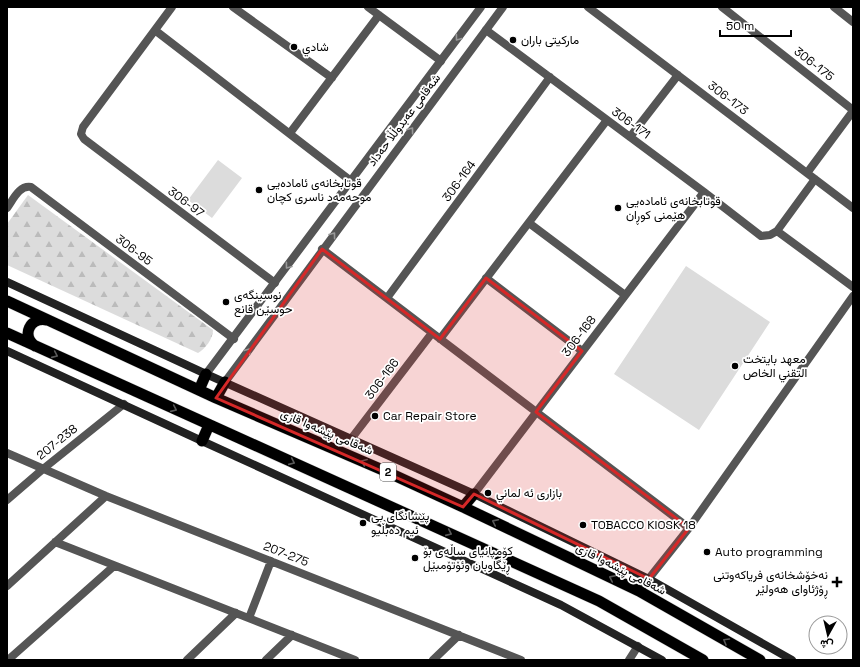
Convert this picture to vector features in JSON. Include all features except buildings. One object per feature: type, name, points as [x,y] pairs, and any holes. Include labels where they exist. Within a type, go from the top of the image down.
[{"type":"highway","name":"شەقامی پێشەوا قازی","points":[[7,301],[216,398],[385,471],[463,507],[639,591],[760,660]]},
{"type":"highway","points":[[37,347],[29,340],[29,328],[36,321],[43,319],[48,320]]},
{"type":"highway","points":[[7,333],[599,601],[696,658]]},
{"type":"highway","points":[[199,390],[206,374]]},
{"type":"highway","points":[[216,398],[225,382]]},
{"type":"highway","points":[[202,442],[209,425]]},
{"type":"highway","points":[[463,507],[474,494]]},
{"type":"main road","points":[[7,282],[206,374],[474,494],[649,579],[792,660]]},
{"type":"main road","points":[[7,351],[124,404],[202,442],[561,605],[662,660]]},
{"type":"street","points":[[172,7],[156,31],[352,181]]},
{"type":"street","points":[[233,7],[332,78]]},
{"type":"street","points":[[368,7],[441,61]]},
{"type":"street","name":"شەقامی عەبدوڵڵا حەداد","points":[[206,374],[234,339],[481,7]]},
{"type":"street","name":"شەقامی عەبدوڵڵا حەداد","points":[[225,382],[322,249],[503,7]]},
{"type":"street","name":"306-173","points":[[588,7],[599,10],[678,75],[853,208]]},
{"type":"street","name":"306-175","points":[[722,7],[853,111]]},
{"type":"street","points":[[834,7],[853,22]]},
{"type":"street","points":[[290,133],[379,15]]},
{"type":"street","name":"306-171","points":[[486,30],[761,236],[770,235],[777,230]]},
{"type":"street","name":"306-97","points":[[156,31],[84,127],[81,134],[84,139],[275,284]]},
{"type":"street","points":[[630,137],[678,75]]},
{"type":"street","name":"306-164","points":[[387,298],[550,77]]},
{"type":"street","points":[[807,173],[853,111]]},
{"type":"street","points":[[440,339],[607,120]]},
{"type":"street","points":[[815,179],[777,230],[853,287]]},
{"type":"street","name":"306-95","points":[[7,208],[20,191],[27,187],[35,190],[234,339]]},
{"type":"street","name":"306-168","points":[[474,494],[704,192]]},
{"type":"street","points":[[529,223],[625,295]]},
{"type":"street","points":[[322,249],[689,528]]},
{"type":"street","points":[[486,278],[582,351]]},
{"type":"street","points":[[639,591],[689,528],[853,296]]},
{"type":"street","name":"306-166","points":[[351,439],[432,332]]},
{"type":"street","name":"207-238","points":[[7,500],[124,404]]},
{"type":"street","name":"207-275","points":[[7,453],[106,496],[459,634],[521,660]]},
{"type":"street","points":[[7,586],[106,496]]},
{"type":"street","points":[[55,542],[352,660]]},
{"type":"street","points":[[249,618],[271,561]]},
{"type":"street","points":[[8,660],[114,566]]},
{"type":"street","points":[[187,660],[236,613]]},
{"type":"street","points":[[433,660],[459,634]]},
{"type":"street","points":[[266,660],[292,635]]},
{"type":"street","points":[[628,660],[638,646]]},
{"type":"highlighted area","points":[[322,249],[440,339],[486,278],[582,351],[536,412],[689,528],[649,579],[474,494],[463,507],[216,398]]},
{"type":"green space","points":[[218,160],[242,178],[212,218],[188,200]]},
{"type":"green space","points":[[28,195],[213,330],[212,337],[206,346],[198,353],[7,265],[7,224]]},
{"type":"green space","points":[[686,266],[770,322],[699,430],[614,374]]},
{"type":"place","name":"ماركيتى باران","points":[[513,40]]},
{"type":"place","name":"شادي","points":[[294,47]]},
{"type":"place","name":"قوتابخانەی ئامادەیی موحەمەد ناسری کچان","points":[[259,190]]},
{"type":"place","name":"قوتابخانەی ئامادەیی هێمنی کوڕان","points":[[618,208]]},
{"type":"place","name":"نوسینگەی حوسێن قانع","points":[[226,302]]},
{"type":"place","name":"معهد بايتخت التقني الخاص","points":[[735,366]]},
{"type":"place","name":"Car Repair Store","points":[[375,416]]},
{"type":"place","name":"بازارى ئه لماني","points":[[488,493]]},
{"type":"place","name":"پێشانگای بی ئیم دەبڵیو","points":[[363,523]]},
{"type":"place","name":"TOBACCO KIOSK 18","points":[[583,525]]},
{"type":"place","name":"Auto programming","points":[[707,552]]},
{"type":"place","name":"کۆمپانیای ساڵەی بۆ ڕێگاوبان وئۆتۆمبێل","points":[[415,558]]},
{"type":"place","name":"نەخۆشخانەی فریاکەوتنی ڕۆژئاوای هەولێر","points":[[837,582]]}]
